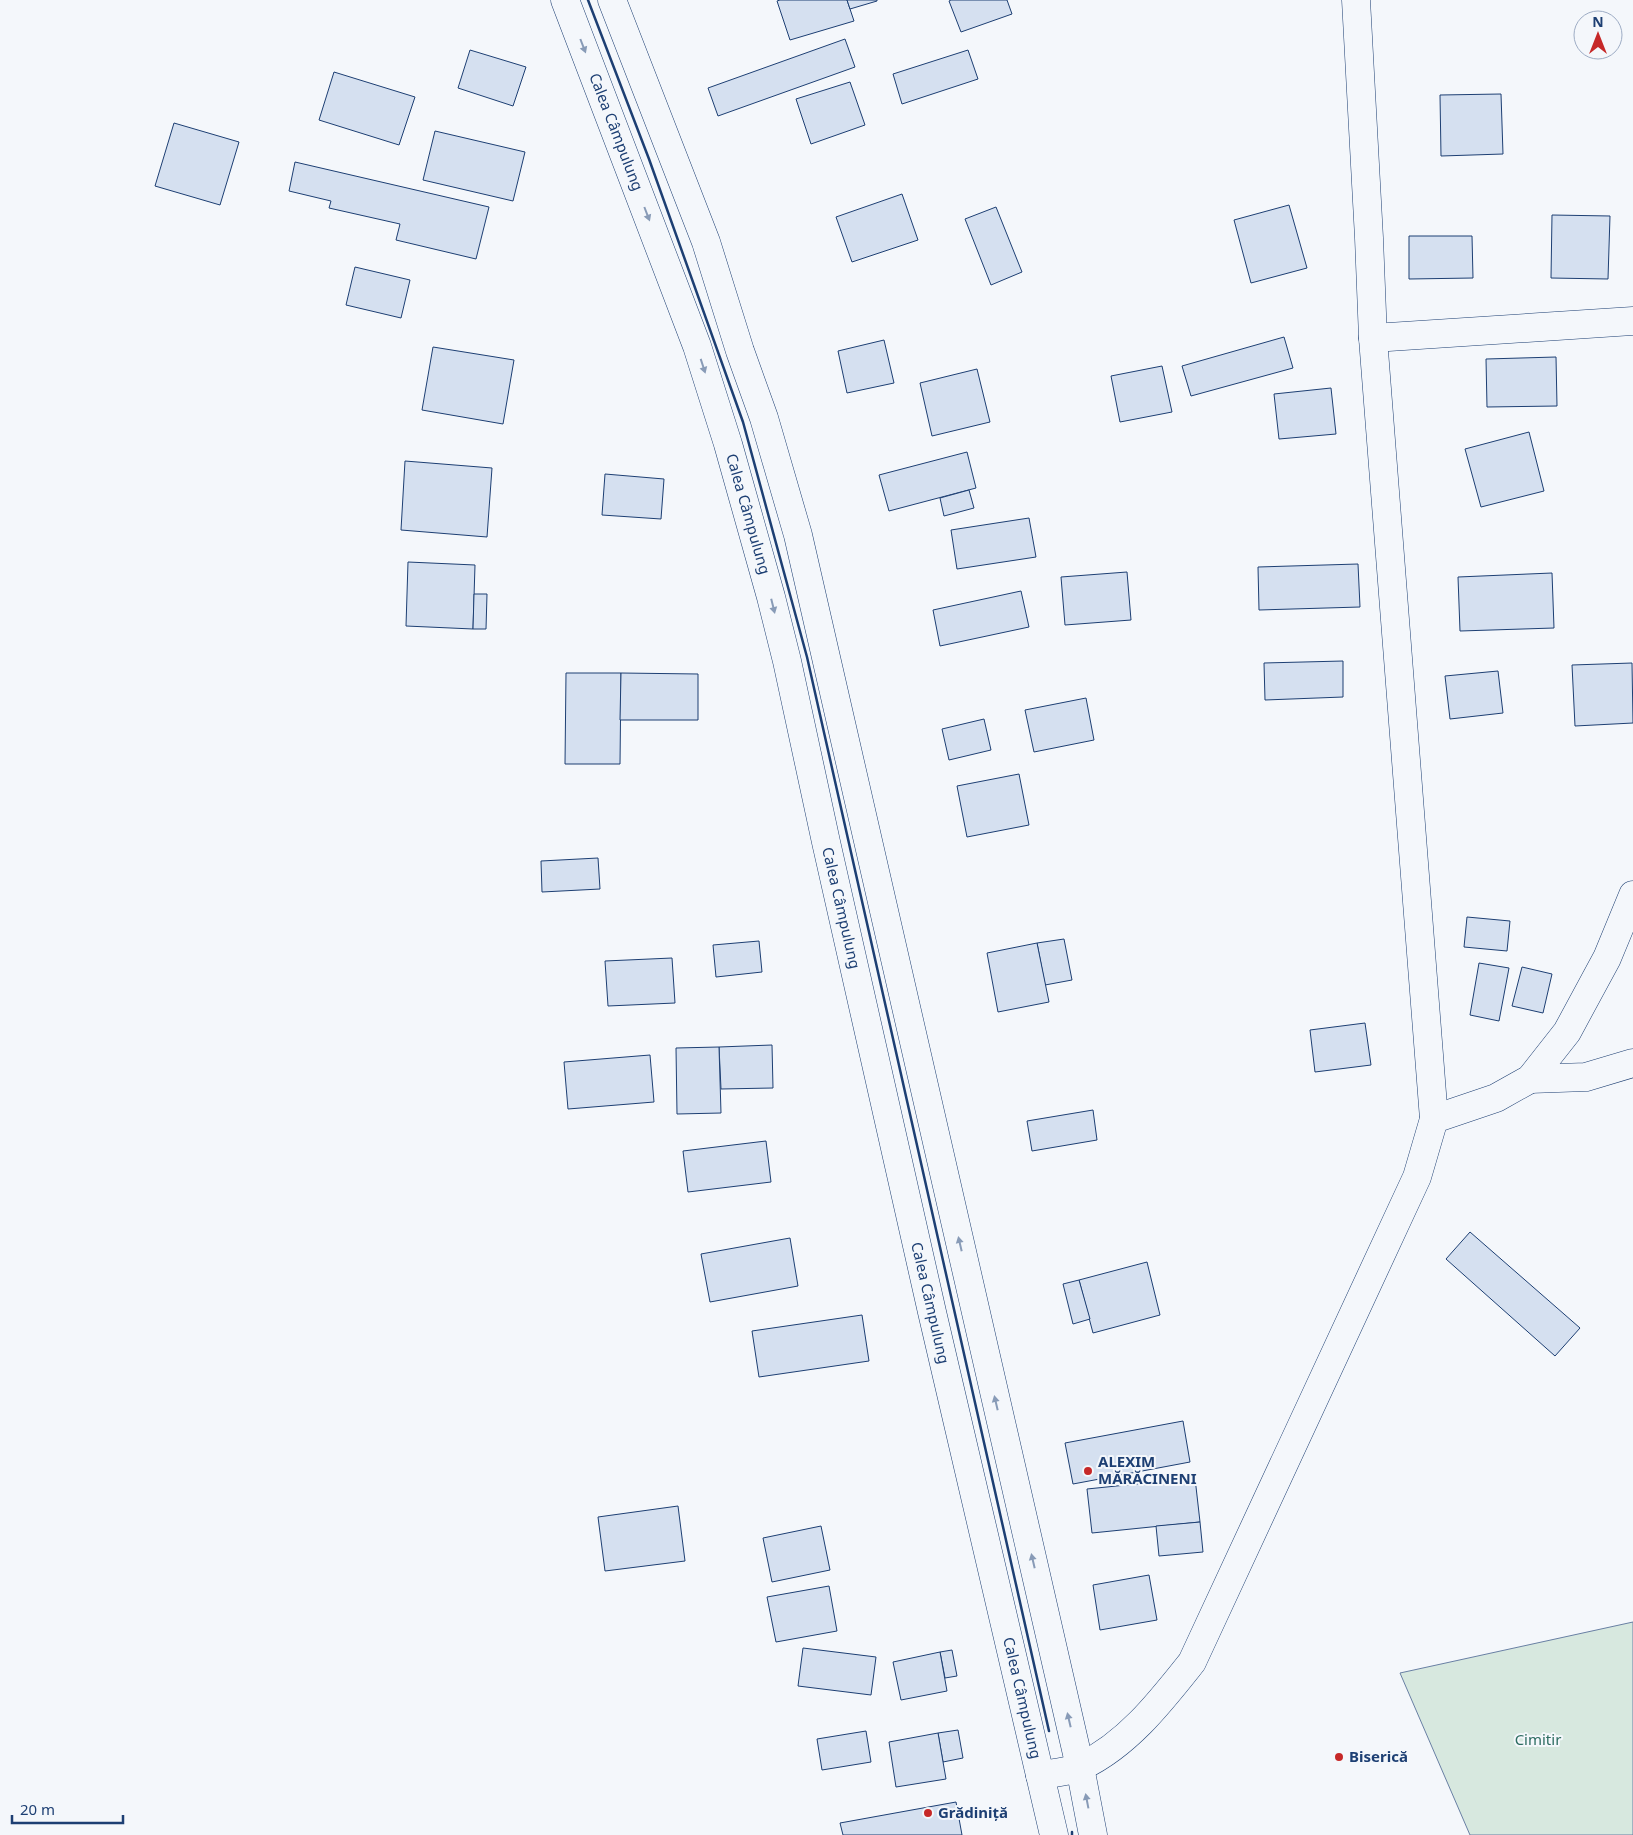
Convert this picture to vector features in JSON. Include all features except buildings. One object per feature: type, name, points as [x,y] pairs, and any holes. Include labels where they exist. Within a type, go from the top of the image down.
[{"type":"main road","name":"Calea Câmpulung","points":[[565,0],[697,346],[728,444],[771,597],[787,661],[930,1303],[1054,1835]]},
{"type":"main road","points":[[612,0],[706,242],[740,351],[764,418],[798,535],[1094,1835]]},
{"type":"main road","points":[[1040,1775],[1080,1767],[1111,1749],[1160,1704],[1192,1662],[1417,1177],[1434,1119],[1373,338],[1356,0]]},
{"type":"main road","points":[[1373,338],[1633,321]]},
{"type":"main road","points":[[1434,1119],[1496,1098],[1530,1079],[1567,1032],[1608,958],[1633,895]]},
{"type":"main road","points":[[1530,1079],[1586,1077],[1633,1063]]},
{"type":"green space","name":"Cimitir","points":[[1633,1622],[1633,1835],[1470,1835],[1400,1673]]},
{"type":"wall","points":[[588,0],[649,159],[743,422],[807,657],[1049,1731]]},
{"type":"place","name":"ALEXIM MĂRĂCINENI","points":[[1088,1471]]},
{"type":"place","name":"Biserică","points":[[1339,1757]]},
{"type":"place","name":"Grădiniță","points":[[928,1813]]}]
